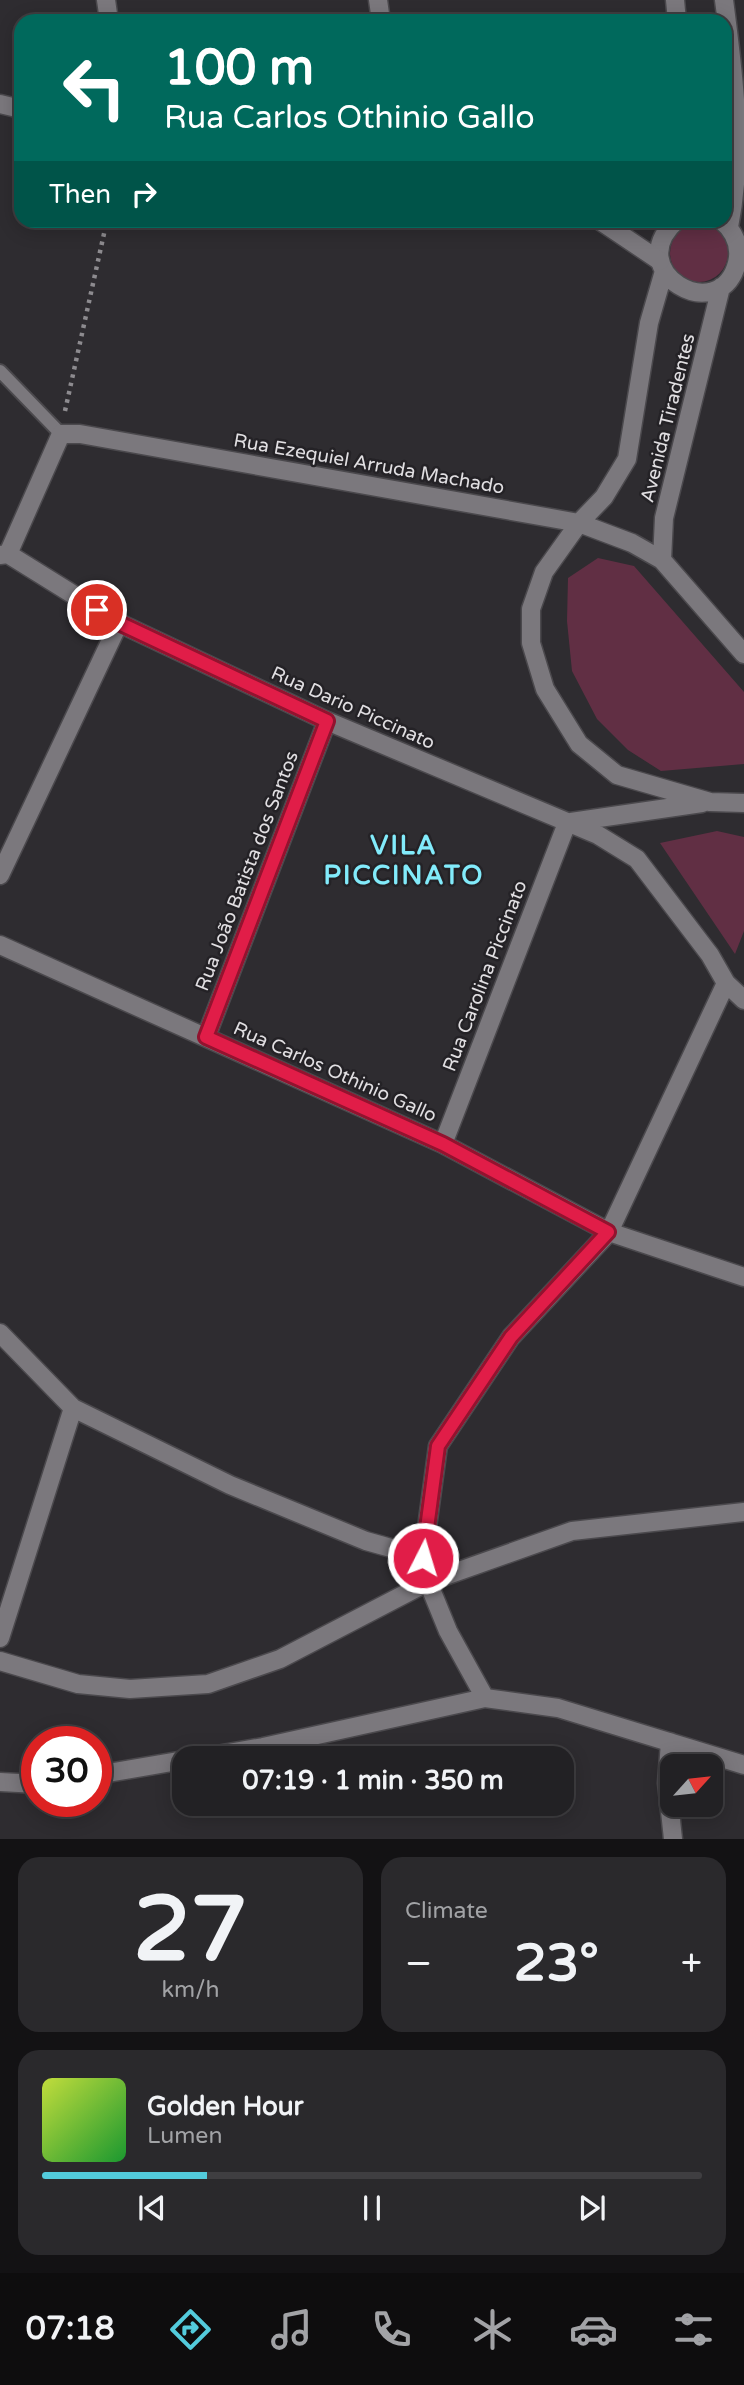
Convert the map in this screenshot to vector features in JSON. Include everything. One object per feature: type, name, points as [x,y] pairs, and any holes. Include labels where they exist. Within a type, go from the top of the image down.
[{"type":"street","points":[[732,63],[739,119],[740,172],[732,200]]},
{"type":"street","points":[[610,228],[662,266],[672,282],[696,293],[721,287]]},
{"type":"street","name":"Avenida Tiradentes","points":[[668,228],[660,246],[662,266],[649,323],[627,459],[604,497],[579,523],[544,572],[531,608],[531,643],[545,689],[579,744],[617,775],[710,802]]},
{"type":"street","points":[[727,228],[738,247],[741,262]]},
{"type":"street","name":"Avenida Tiradentes","points":[[662,560],[664,518],[721,287],[741,262]]},
{"type":"street","points":[[4,555],[61,434]]},
{"type":"street","name":"Rua Ezequiel Arruda Machado","points":[[61,434],[93,437],[579,523],[632,542],[662,560],[744,654]]},
{"type":"street","name":"Rua Dario Piccinato","points":[[4,555],[119,623],[327,721],[598,835],[637,859],[710,955],[726,983],[744,1000]]},
{"type":"street","points":[[0,875],[119,623]]},
{"type":"street","name":"Rua João Batista dos Santos","points":[[206,1037],[327,721]]},
{"type":"street","points":[[567,823],[710,802],[744,803]]},
{"type":"street","name":"Rua Carolina Piccinato","points":[[443,1144],[567,823]]},
{"type":"street","name":"Rua Carlos Othinio Gallo","points":[[0,945],[443,1144],[608,1232],[744,1277]]},
{"type":"street","points":[[485,1698],[448,1631],[428,1582],[423,1558],[438,1446],[511,1337],[608,1232],[726,983]]},
{"type":"street","points":[[0,1333],[73,1408],[230,1485],[366,1541],[423,1558]]},
{"type":"street","points":[[0,1638],[73,1408]]},
{"type":"street","points":[[0,1661],[78,1684],[130,1689],[208,1684],[280,1659],[428,1582],[572,1531],[744,1513]]},
{"type":"street","points":[[268,1746],[485,1698],[558,1707],[744,1765]]},
{"type":"street","points":[[670,1742],[667,1783],[673,1839]]},
{"type":"street","points":[[112,1772],[172,1762]]},
{"type":"street","points":[[0,1782],[21,1783]]},
{"type":"lane","points":[[0,371],[61,434]]},
{"type":"path","points":[[61,434],[105,228]]},
{"type":"shaded area","points":[[685,228],[713,228],[720,232],[728,247],[728,259],[720,274],[705,282],[693,282],[678,274],[670,259],[672,242],[678,232]]},
{"type":"shaded area","points":[[598,558],[634,566],[744,692],[744,764],[661,771],[628,750],[597,719],[572,671],[567,621],[568,578]]},
{"type":"shaded area","points":[[717,831],[744,837],[744,931],[735,954],[660,843]]},
{"type":"district","name":"VILA PICCINATO","points":[[404,860]]},
{"type":"route","points":[[97,610],[119,623],[327,721],[206,1037],[443,1144],[608,1232],[511,1337],[438,1446],[423,1558]]}]
